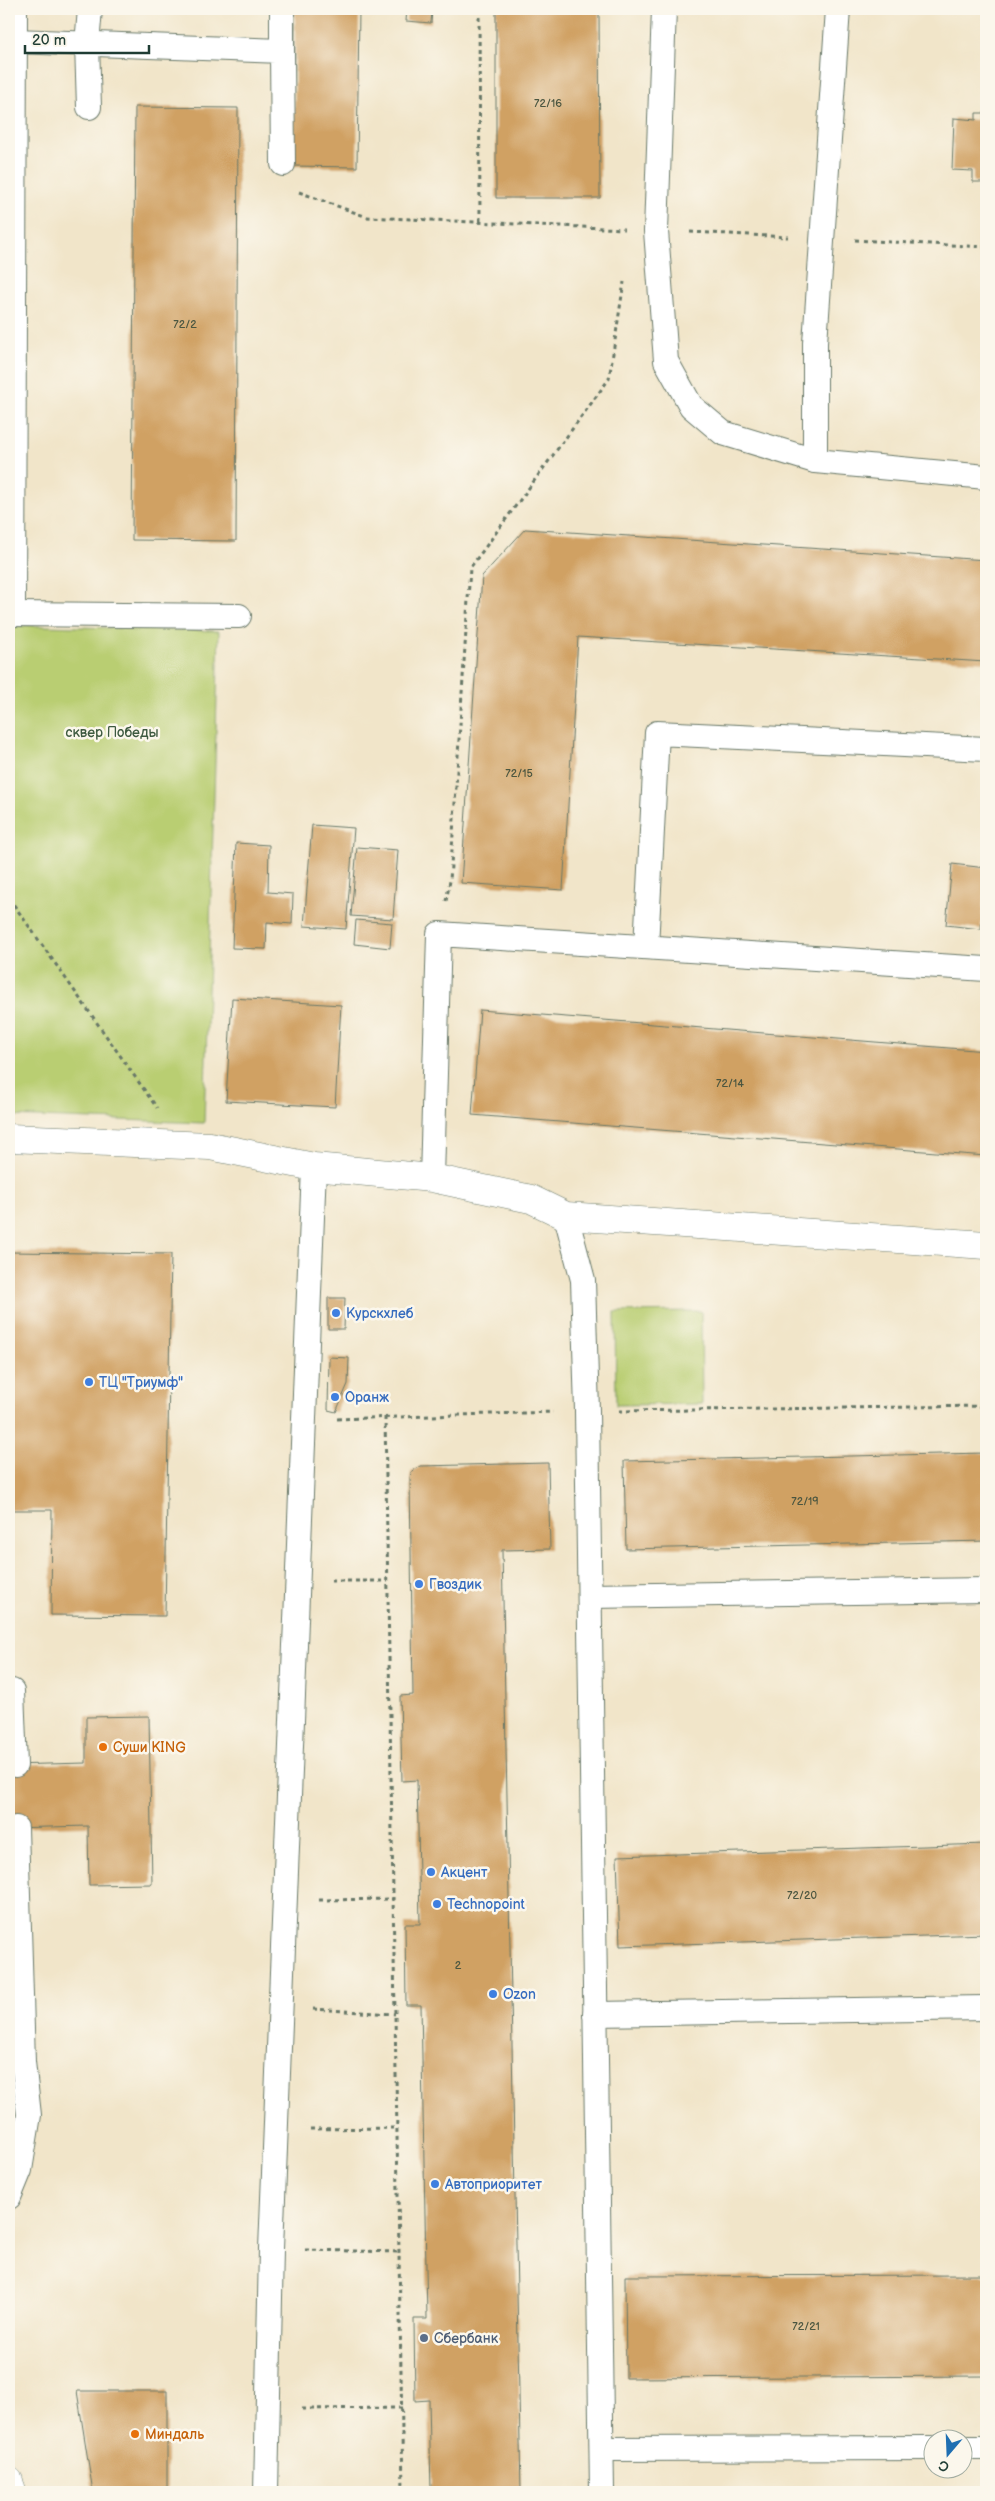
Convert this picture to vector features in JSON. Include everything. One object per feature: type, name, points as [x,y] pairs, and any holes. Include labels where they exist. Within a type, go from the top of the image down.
[{"type":"street","points":[[9,1138],[210,1146],[314,1167],[432,1178],[531,1199],[566,1216],[986,1245]]},
{"type":"street","points":[[9,2481],[12,2492]]},
{"type":"lane","points":[[15,9],[11,614],[238,616]]},
{"type":"lane","points":[[88,107],[87,44],[90,9]]},
{"type":"lane","points":[[282,9],[283,164]]},
{"type":"lane","points":[[664,9],[656,231],[666,361],[691,406],[723,434],[815,462],[986,477]]},
{"type":"lane","points":[[815,462],[815,343],[838,9]]},
{"type":"lane","points":[[16,41],[282,51]]},
{"type":"lane","points":[[646,948],[656,733],[986,749]]},
{"type":"lane","points":[[432,1178],[439,934],[986,969]]},
{"type":"lane","points":[[266,2492],[271,2249],[314,1167]]},
{"type":"lane","points":[[566,1216],[583,1280],[587,1411],[602,2492]]},
{"type":"lane","points":[[590,1596],[986,1590]]},
{"type":"lane","points":[[9,1691],[12,1691],[14,1765]]},
{"type":"lane","points":[[9,2196],[20,2170],[29,2115],[23,2062],[16,1828]]},
{"type":"lane","points":[[595,2014],[986,2008]]},
{"type":"lane","points":[[602,2449],[922,2448]]},
{"type":"lane","points":[[972,2448],[986,2448]]},
{"type":"path","points":[[479,9],[480,223]]},
{"type":"path","points":[[439,934],[450,881],[470,568],[609,379],[625,276]]},
{"type":"path","points":[[9,689],[11,614]]},
{"type":"path","points":[[9,899],[9,912]]},
{"type":"path","points":[[9,899],[184,1145]]},
{"type":"path","points":[[304,1420],[587,1411],[986,1406]]},
{"type":"path","points":[[385,1417],[403,2492]]},
{"type":"path","points":[[298,1582],[388,1581]]},
{"type":"path","points":[[285,1901],[393,1899]]},
{"type":"path","points":[[281,2008],[395,2014]]},
{"type":"path","points":[[276,2130],[397,2128]]},
{"type":"path","points":[[271,2249],[399,2252]]},
{"type":"path","points":[[268,2409],[402,2408]]},
{"type":"green space","name":"сквер Победы","points":[[9,625],[219,631],[204,1123],[9,1116]]},
{"type":"green space","points":[[701,1311],[702,1404],[616,1405],[615,1312]]},
{"type":"building","points":[[295,9],[359,9],[357,167],[294,166]]},
{"type":"building","points":[[407,9],[432,9],[431,23],[406,21]]},
{"type":"building","points":[[496,9],[599,9],[600,198],[496,198]]},
{"type":"building","points":[[135,107],[238,108],[236,541],[132,540]]},
{"type":"building","points":[[976,113],[986,113],[986,182],[973,182],[973,171],[952,170],[954,118],[976,120]]},
{"type":"building","points":[[525,529],[986,560],[986,662],[578,637],[563,890],[461,883],[482,576]]},
{"type":"building","points":[[312,825],[354,828],[346,929],[304,926]]},
{"type":"building","points":[[236,843],[269,845],[268,892],[293,894],[292,924],[267,922],[266,949],[232,948]]},
{"type":"building","points":[[357,847],[398,850],[393,919],[351,916]]},
{"type":"building","points":[[952,864],[986,868],[981,929],[946,925]]},
{"type":"building","points":[[356,920],[392,923],[390,948],[354,944]]},
{"type":"building","points":[[232,998],[341,1005],[335,1107],[226,1101]]},
{"type":"building","points":[[480,1010],[986,1051],[986,1156],[472,1115]]},
{"type":"building","name":"ТЦ \"Триумф\"","points":[[9,1252],[171,1254],[165,1616],[51,1615],[52,1510],[9,1510]]},
{"type":"building","name":"Курскхлеб","points":[[328,1298],[345,1298],[344,1329],[328,1329]]},
{"type":"building","name":"Оранж","points":[[329,1357],[349,1358],[348,1384],[336,1412],[328,1410]]},
{"type":"building","points":[[986,1453],[986,1541],[626,1549],[624,1461]]},
{"type":"building","points":[[548,1463],[550,1549],[502,1550],[521,2492],[431,2492],[429,2400],[415,2401],[414,2319],[427,2319],[421,2005],[406,2005],[405,1924],[420,1924],[417,1780],[402,1781],[400,1696],[413,1695],[410,1478],[411,1472],[421,1466]]},
{"type":"building","points":[[149,1716],[152,1884],[89,1885],[88,1826],[9,1828],[9,1765],[86,1763],[86,1717]]},
{"type":"building","points":[[986,1844],[986,1934],[620,1946],[617,1856]]},
{"type":"building","points":[[986,2275],[986,2376],[626,2378],[625,2276]]},
{"type":"building","points":[[77,2391],[167,2391],[167,2492],[93,2492]]},
{"type":"place","name":"Курскхлеб","points":[[336,1313]]},
{"type":"place","name":"ТЦ \"Триумф\"","points":[[89,1382]]},
{"type":"place","name":"Оранж","points":[[335,1397]]},
{"type":"place","name":"Гвоздик","points":[[419,1584]]},
{"type":"place","name":"Суши KING","points":[[103,1747]]},
{"type":"place","name":"Акцент","points":[[431,1872]]},
{"type":"place","name":"Technopoint","points":[[437,1904]]},
{"type":"place","name":"Ozon","points":[[493,1994]]},
{"type":"place","name":"Автоприоритет","points":[[435,2184]]},
{"type":"place","name":"Сбербанк","points":[[424,2338]]},
{"type":"place","name":"Миндаль","points":[[135,2434]]}]
